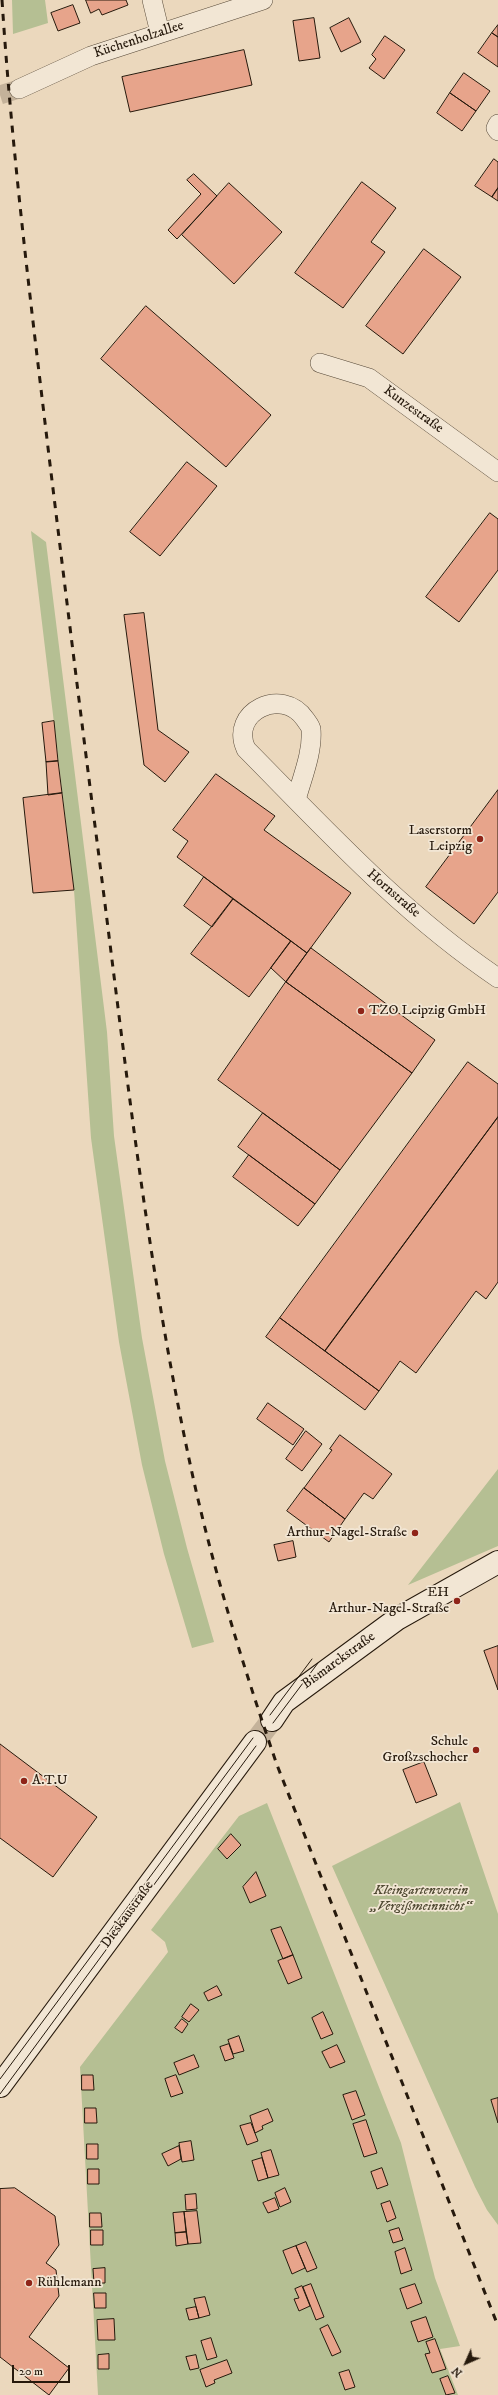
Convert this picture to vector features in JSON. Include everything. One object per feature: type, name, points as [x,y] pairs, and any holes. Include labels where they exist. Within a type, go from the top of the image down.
[{"type":"main road","name":"Bismarckstraße","points":[[272,1720],[284,1702],[397,1619],[498,1562]]},
{"type":"main road","name":"Dieskaustraße","points":[[0,2086],[255,1742]]},
{"type":"street","points":[[152,0],[160,33]]},
{"type":"street","name":"Küchenholzallee","points":[[19,89],[91,56],[263,0]]},
{"type":"street","points":[[498,124],[496,128],[498,130]]},
{"type":"street","name":"Kunzestraße","points":[[320,363],[369,378],[498,472]]},
{"type":"street","name":"Hornstraße","points":[[296,800],[309,754],[311,727],[299,711],[286,704],[270,703],[256,709],[244,723],[241,739],[246,749],[296,800],[391,895],[498,978]]},
{"type":"green space","points":[[12,0],[45,0],[48,23],[13,34]]},
{"type":"green space","points":[[31,531],[46,542],[107,1032],[114,1136],[142,1338],[165,1461],[187,1548],[214,1642],[192,1648],[164,1554],[142,1465],[119,1342],[91,1138],[74,890]]},
{"type":"green space","points":[[498,1469],[498,1546],[408,1585]]},
{"type":"green space","name":"Kleingartenverein „Vergißmeinnicht“","points":[[460,1802],[498,1914],[498,2225],[487,2210],[475,2187],[332,1866]]},
{"type":"green space","points":[[267,1803],[401,2143],[435,2278],[460,2346],[440,2349],[458,2395],[98,2395],[80,2067],[168,1952],[165,1942],[151,1930],[239,1816]]},
{"type":"building","points":[[86,0],[126,0],[128,5],[102,15],[99,9],[91,13]]},
{"type":"building","points":[[73,5],[80,23],[58,31],[51,13]]},
{"type":"building","points":[[314,18],[320,58],[299,61],[293,21]]},
{"type":"building","points":[[349,18],[361,42],[341,52],[330,28]]},
{"type":"building","points":[[498,25],[498,37],[492,33]]},
{"type":"building","points":[[492,33],[498,37],[498,67],[478,53]]},
{"type":"building","points":[[385,36],[405,50],[384,79],[369,68],[376,59],[372,55]]},
{"type":"building","points":[[244,50],[252,85],[130,112],[122,77]]},
{"type":"building","points":[[464,73],[490,91],[476,111],[450,93]]},
{"type":"building","points":[[450,93],[476,111],[462,131],[437,113]]},
{"type":"building","points":[[494,159],[498,162],[498,188],[492,197],[475,186]]},
{"type":"building","points":[[194,174],[217,196],[177,239],[168,230],[201,194],[187,180]]},
{"type":"building","points":[[362,182],[396,208],[371,242],[385,252],[343,308],[295,273]]},
{"type":"building","points":[[229,183],[282,232],[234,284],[182,235]]},
{"type":"building","points":[[498,188],[498,201],[492,197]]},
{"type":"building","points":[[424,249],[461,277],[403,354],[366,326]]},
{"type":"building","points":[[146,306],[271,415],[226,467],[101,359]]},
{"type":"building","points":[[187,462],[217,486],[160,556],[130,532]]},
{"type":"building","points":[[490,513],[498,519],[498,570],[459,622],[426,597]]},
{"type":"building","points":[[144,613],[158,730],[189,752],[165,782],[144,765],[124,615]]},
{"type":"building","points":[[54,721],[58,761],[46,762],[42,723]]},
{"type":"building","points":[[58,761],[62,793],[48,795],[46,762]]},
{"type":"building","points":[[216,774],[275,816],[264,830],[351,893],[307,953],[177,857],[188,841],[173,830]]},
{"type":"building","name":"Laserstorm Leipzig","points":[[498,790],[498,892],[474,924],[426,887]]},
{"type":"building","points":[[62,793],[74,890],[33,893],[23,798]]},
{"type":"building","points":[[204,877],[233,899],[212,927],[184,906]]},
{"type":"building","points":[[233,899],[291,941],[249,997],[191,954]]},
{"type":"building","points":[[291,941],[307,953],[286,982],[271,968]]},
{"type":"building","name":"TZO Leipzig GmbH","points":[[311,948],[435,1040],[412,1073],[286,982]]},
{"type":"building","points":[[286,982],[412,1073],[340,1170],[218,1080]]},
{"type":"building","points":[[468,1062],[498,1084],[498,1117],[325,1351],[280,1318]]},
{"type":"building","points":[[263,1113],[340,1170],[315,1204],[238,1147]]},
{"type":"building","points":[[498,1117],[498,1282],[486,1299],[476,1291],[416,1373],[400,1361],[379,1391],[325,1351]]},
{"type":"building","points":[[249,1155],[315,1204],[298,1226],[233,1177]]},
{"type":"building","points":[[280,1318],[379,1391],[365,1410],[266,1337]]},
{"type":"building","points":[[268,1403],[304,1429],[293,1445],[257,1419]]},
{"type":"building","points":[[306,1431],[322,1444],[302,1471],[286,1459]]},
{"type":"building","points":[[340,1435],[392,1474],[373,1499],[364,1493],[345,1519],[304,1488],[332,1450],[330,1449]]},
{"type":"building","points":[[304,1488],[345,1519],[329,1542],[287,1511]]},
{"type":"building","points":[[293,1541],[296,1557],[278,1561],[274,1545]]},
{"type":"building","points":[[498,1646],[498,1690],[484,1651]]},
{"type":"building","name":"A.T.U","points":[[0,1744],[97,1817],[53,1877],[0,1838]]},
{"type":"building","points":[[424,1762],[437,1795],[416,1803],[403,1770]]},
{"type":"building","points":[[231,1834],[241,1845],[227,1859],[218,1849]]},
{"type":"building","points":[[256,1872],[266,1896],[250,1903],[243,1887]]},
{"type":"building","points":[[281,1927],[293,1955],[283,1959],[271,1930]]},
{"type":"building","points":[[293,1955],[302,1978],[288,1984],[278,1961]]},
{"type":"building","points":[[217,1986],[222,1995],[208,2001],[204,1993]]},
{"type":"building","points":[[191,2004],[199,2010],[189,2022],[182,2017]]},
{"type":"building","points":[[323,2012],[333,2034],[321,2039],[312,2018]]},
{"type":"building","points":[[182,2019],[188,2024],[182,2033],[175,2028]]},
{"type":"building","points":[[239,2036],[244,2051],[233,2054],[228,2040]]},
{"type":"building","points":[[229,2044],[234,2058],[225,2061],[220,2047]]},
{"type":"building","points":[[337,2045],[345,2062],[330,2068],[322,2052]]},
{"type":"building","points":[[194,2055],[199,2067],[179,2075],[174,2063]]},
{"type":"building","points":[[82,2075],[93,2075],[94,2090],[82,2090]]},
{"type":"building","points":[[176,2075],[183,2093],[171,2097],[165,2079]]},
{"type":"building","points":[[356,2091],[365,2115],[352,2120],[343,2095]]},
{"type":"building","points":[[498,2098],[498,2123],[491,2100]]},
{"type":"building","points":[[85,2108],[96,2108],[97,2123],[85,2123]]},
{"type":"building","points":[[268,2109],[273,2121],[262,2126],[263,2129],[255,2133],[250,2116]]},
{"type":"building","points":[[366,2120],[377,2153],[364,2157],[353,2124]]},
{"type":"building","points":[[251,2123],[258,2141],[247,2145],[240,2126]]},
{"type":"building","points":[[191,2141],[194,2160],[182,2162],[179,2143]]},
{"type":"building","points":[[87,2144],[98,2144],[98,2159],[87,2159]]},
{"type":"building","points":[[179,2146],[181,2159],[168,2166],[162,2154]]},
{"type":"building","points":[[271,2150],[279,2175],[268,2178],[261,2153]]},
{"type":"building","points":[[262,2158],[268,2178],[258,2181],[252,2161]]},
{"type":"building","points":[[382,2168],[388,2185],[377,2189],[371,2172]]},
{"type":"building","points":[[88,2169],[99,2169],[99,2184],[88,2184]]},
{"type":"building","name":"Rühlemann","points":[[15,2188],[55,2216],[59,2245],[46,2263],[56,2270],[59,2296],[29,2337],[69,2368],[49,2395],[0,2357],[0,2189]]},
{"type":"building","points":[[285,2188],[291,2202],[280,2207],[275,2193]]},
{"type":"building","points":[[196,2194],[197,2209],[186,2210],[185,2195]]},
{"type":"building","points":[[275,2198],[279,2209],[268,2213],[263,2203]]},
{"type":"building","points":[[390,2201],[396,2218],[387,2222],[381,2204]]},
{"type":"building","points":[[197,2211],[201,2243],[188,2244],[184,2212]]},
{"type":"building","points":[[184,2212],[186,2232],[175,2233],[173,2213]]},
{"type":"building","points":[[90,2213],[101,2213],[102,2227],[90,2227]]},
{"type":"building","points":[[399,2228],[403,2240],[393,2243],[389,2231]]},
{"type":"building","points":[[91,2230],[103,2230],[103,2245],[91,2245]]},
{"type":"building","points":[[186,2232],[188,2244],[176,2246],[175,2233]]},
{"type":"building","points":[[306,2242],[317,2268],[307,2272],[296,2246]]},
{"type":"building","points":[[296,2246],[305,2268],[292,2274],[283,2251]]},
{"type":"building","points":[[405,2248],[412,2270],[401,2274],[395,2252]]},
{"type":"building","points":[[105,2268],[105,2283],[94,2283],[93,2269]]},
{"type":"building","points":[[311,2284],[324,2317],[316,2320],[303,2287]]},
{"type":"building","points":[[415,2284],[422,2303],[407,2309],[400,2289]]},
{"type":"building","points":[[302,2286],[310,2306],[299,2311],[294,2299],[299,2298],[295,2289]]},
{"type":"building","points":[[94,2293],[106,2293],[106,2308],[95,2308]]},
{"type":"building","points":[[205,2297],[210,2315],[199,2318],[194,2299]]},
{"type":"building","points":[[196,2307],[199,2318],[189,2320],[186,2309]]},
{"type":"building","points":[[426,2317],[433,2337],[418,2342],[411,2322]]},
{"type":"building","points":[[114,2319],[115,2340],[98,2340],[97,2320]]},
{"type":"building","points":[[328,2325],[341,2352],[332,2356],[320,2329]]},
{"type":"building","points":[[211,2338],[217,2357],[207,2360],[201,2341]]},
{"type":"building","points":[[435,2339],[446,2369],[432,2373],[425,2354],[430,2353],[426,2342]]},
{"type":"building","points":[[109,2354],[109,2369],[98,2369],[98,2355]]},
{"type":"building","points":[[196,2355],[199,2368],[190,2370],[186,2357]]},
{"type":"building","points":[[227,2360],[232,2373],[214,2380],[215,2383],[206,2387],[200,2370]]},
{"type":"building","points":[[349,2370],[355,2387],[345,2390],[339,2373]]},
{"type":"building","points":[[448,2376],[455,2393],[446,2395],[440,2379]]},
{"type":"tunnel","points":[[0,95],[19,89]]},
{"type":"tunnel","points":[[255,1742],[272,1720]]},
{"type":"tram line","points":[[270,1715],[312,1659]]},
{"type":"tram line","points":[[273,1723],[318,1663]]},
{"type":"tram line","points":[[0,2079],[253,1738]]},
{"type":"tram line","points":[[0,2094],[256,1746]]},
{"type":"railway","points":[[2,0],[11,115],[29,286],[73,652],[127,1077],[160,1304],[188,1454],[206,1533],[228,1611],[251,1688],[277,1765],[498,2326]]},
{"type":"place","name":"Laserstorm Leipzig","points":[[480,839]]},
{"type":"place","name":"TZO Leipzig GmbH","points":[[361,1011]]},
{"type":"place","name":"Arthur-Nagel-Straße","points":[[415,1533]]},
{"type":"place","name":"EH Arthur-Nagel-Straße","points":[[457,1601]]},
{"type":"place","name":"Schule Großzschocher","points":[[476,1750]]},
{"type":"place","name":"A.T.U","points":[[24,1781]]},
{"type":"place","name":"Rühlemann","points":[[29,2283]]}]
